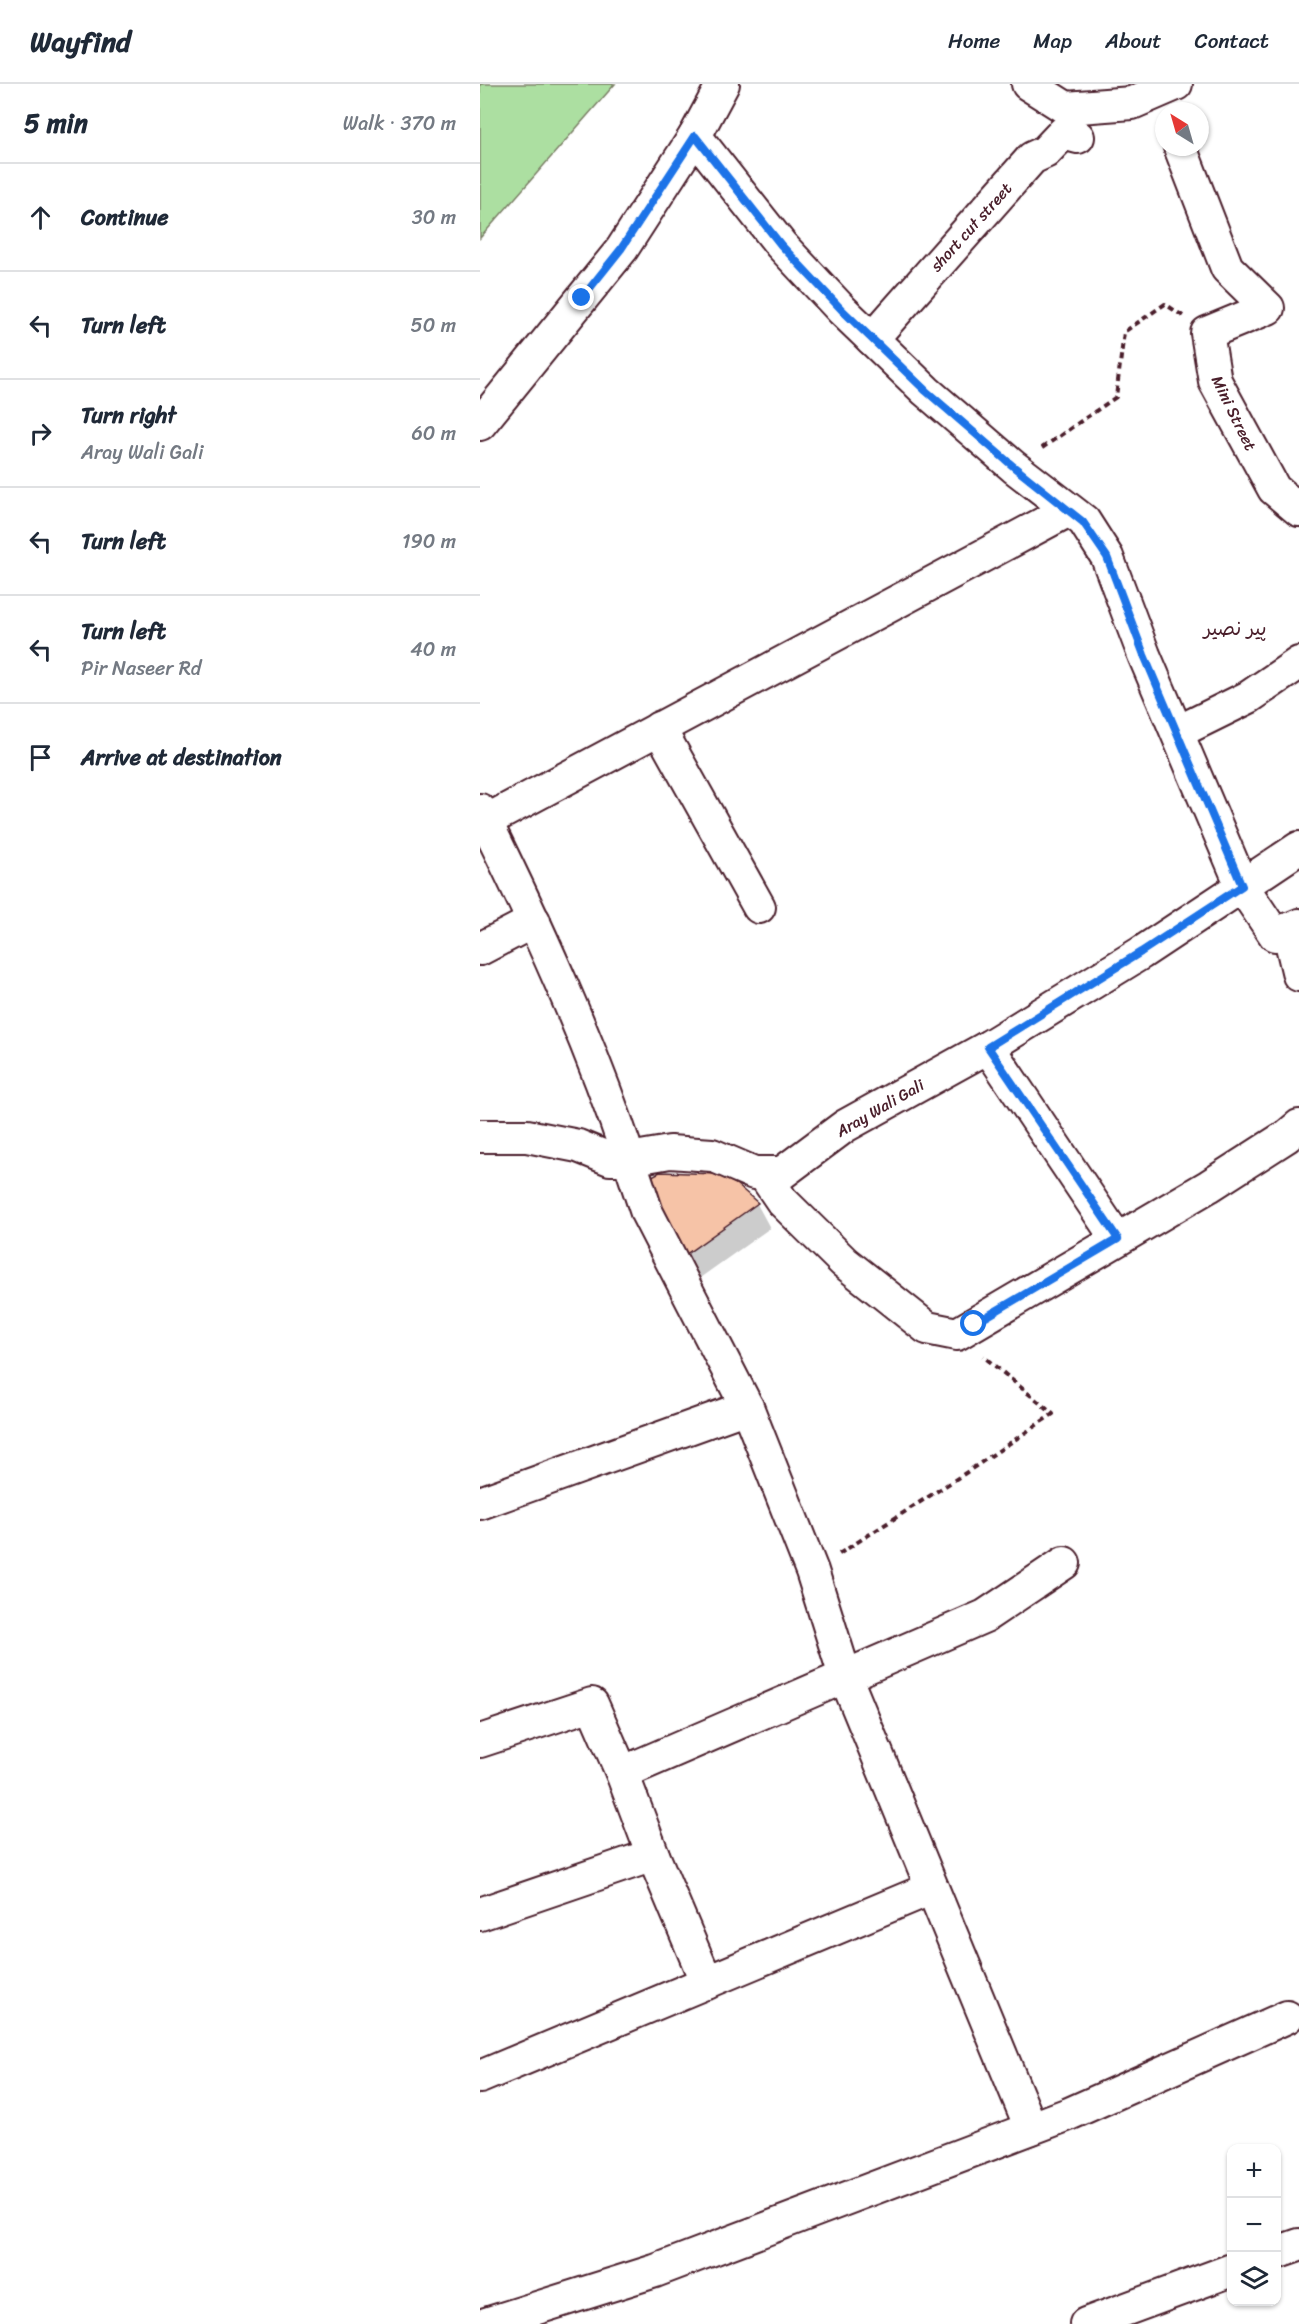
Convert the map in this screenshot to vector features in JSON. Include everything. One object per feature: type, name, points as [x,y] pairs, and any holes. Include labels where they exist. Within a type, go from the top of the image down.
[{"type":"street","points":[[480,424],[621,249],[695,136],[723,84]]},
{"type":"street","points":[[1028,84],[1066,108],[1132,103],[1167,95]]},
{"type":"street","name":"short cut street","points":[[872,339],[1032,158],[1045,153],[1063,133],[1078,137]]},
{"type":"street","points":[[695,136],[781,245],[872,339],[926,391],[1014,467],[1083,522],[1107,557],[1144,655],[1242,886],[1275,935],[1294,927],[1299,975]]},
{"type":"street","points":[[1183,156],[1227,268],[1268,308],[1207,333]]},
{"type":"street","name":"Mini Street","points":[[1207,333],[1215,381],[1274,489],[1299,510]]},
{"type":"street","points":[[1031,2128],[845,1676],[812,1571],[747,1407],[648,1213],[617,1123],[534,921],[483,816],[659,728],[1069,510]]},
{"type":"street","points":[[1178,732],[1250,697],[1299,663]]},
{"type":"street","points":[[659,728],[759,908]]},
{"type":"street","name":"Aray Wali Gali","points":[[480,1136],[527,1136],[578,1146],[610,1159],[629,1159],[670,1152],[712,1155],[754,1173],[782,1173],[845,1126],[988,1047],[1141,952],[1299,848]]},
{"type":"street","points":[[480,949],[534,921]]},
{"type":"street","points":[[988,1047],[1118,1239]]},
{"type":"street","points":[[763,1173],[782,1201],[844,1262],[927,1328],[957,1334],[1209,1186],[1299,1126]]},
{"type":"street","points":[[480,1503],[747,1407]]},
{"type":"street","points":[[622,1773],[985,1616],[1064,1563]]},
{"type":"street","points":[[480,1742],[591,1704],[622,1773],[653,1855],[707,1983]]},
{"type":"street","points":[[480,1914],[653,1855]]},
{"type":"street","points":[[480,2077],[932,1887]]},
{"type":"street","points":[[486,2324],[655,2271],[1069,2114],[1287,2017]]},
{"type":"street","points":[[1279,2252],[1299,2245]]},
{"type":"street","points":[[1086,2324],[1227,2272]]},
{"type":"path","points":[[1014,467],[1116,398],[1124,332],[1165,304],[1207,333]]},
{"type":"path","points":[[812,1571],[1053,1414],[957,1334]]},
{"type":"green space","points":[[480,84],[615,84],[480,238]]},
{"type":"building","points":[[660,1172],[717,1174],[736,1184],[758,1203],[682,1257],[646,1179]]},
{"type":"district","name":"پیر نصیر","points":[[1235,628]]},
{"type":"route","points":[[582,298],[621,249],[695,136],[781,245],[842,310],[926,391],[1014,467],[1083,522],[1107,557],[1144,655],[1242,886],[988,1047],[1118,1239],[974,1324]]}]
